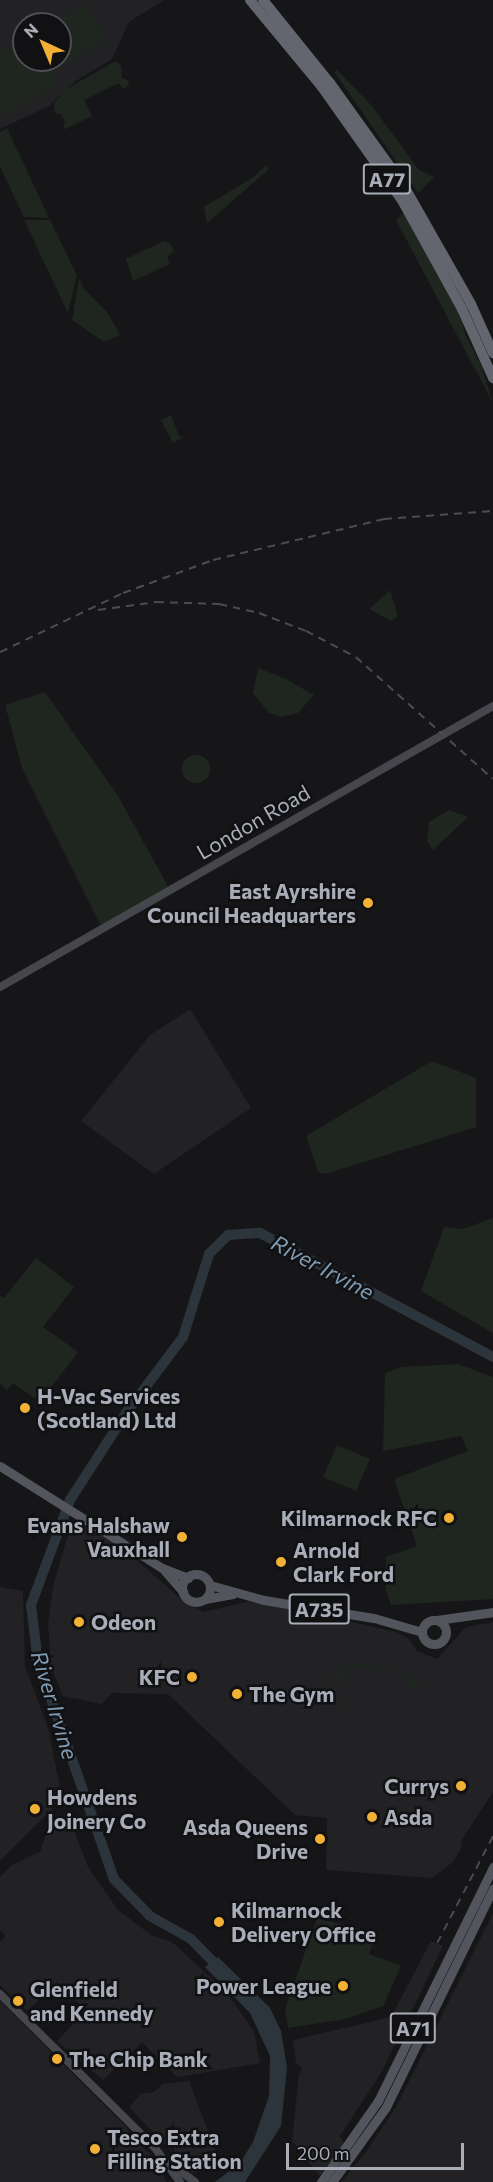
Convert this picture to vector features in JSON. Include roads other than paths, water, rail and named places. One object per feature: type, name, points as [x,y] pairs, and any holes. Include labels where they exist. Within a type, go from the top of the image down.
[{"type":"highway","name":"A77","points":[[250,0],[322,87],[402,202],[462,309],[493,378]]},
{"type":"highway","name":"A77","points":[[263,0],[330,83],[404,186],[471,304],[493,353]]},
{"type":"main road","name":"London Road","points":[[0,987],[493,706]]},
{"type":"main road","name":"A735","points":[[0,1466],[47,1498],[162,1568],[188,1578],[202,1576],[210,1585],[236,1594],[398,1624],[422,1632],[425,1639],[434,1643],[468,1616]]},
{"type":"main road","name":"A735","points":[[162,1568],[195,1602],[236,1594]]},
{"type":"main road","points":[[183,1592],[188,1578]]},
{"type":"main road","points":[[206,1599],[210,1585]]},
{"type":"main road","name":"A735","points":[[398,1624],[493,1612]]},
{"type":"main road","points":[[437,1620],[445,1627],[445,1634]]},
{"type":"main road","points":[[422,1632],[427,1622]]},
{"type":"main road","name":"A71","points":[[321,2182],[378,2101],[482,1884],[493,1867]]},
{"type":"main road","name":"A71","points":[[332,2182],[386,2107],[493,1889]]},
{"type":"main road","points":[[0,1994],[187,2181]]},
{"type":"waterway","name":"River Irvine","points":[[221,1970],[191,1939],[150,1916],[114,1879],[38,1662],[31,1605],[70,1500],[126,1413],[183,1337],[209,1254],[228,1235],[260,1233],[493,1357]]},
{"type":"railway","points":[[0,652],[123,593],[213,560],[384,519],[493,511]]},
{"type":"railway","points":[[98,610],[156,602],[219,604],[259,613],[306,631],[356,657],[493,779]]},
{"type":"railway","points":[[437,1943],[493,1836]]},
{"type":"place","name":"East Ayrshire Council Headquarters","points":[[368,903]]},
{"type":"place","name":"H-Vac Services (Scotland) Ltd","points":[[25,1408]]},
{"type":"place","name":"Kilmarnock RFC","points":[[449,1518]]},
{"type":"place","name":"Evans Halshaw Vauxhall","points":[[182,1537]]},
{"type":"place","name":"Arnold Clark Ford","points":[[281,1562]]},
{"type":"place","name":"Odeon","points":[[79,1622]]},
{"type":"place","name":"KFC","points":[[192,1677]]},
{"type":"place","name":"The Gym","points":[[237,1694]]},
{"type":"place","name":"Currys","points":[[461,1786]]},
{"type":"place","name":"Howdens Joinery Co","points":[[35,1809]]},
{"type":"place","name":"Asda","points":[[372,1817]]},
{"type":"place","name":"Asda Queens Drive","points":[[320,1839]]},
{"type":"place","name":"Kilmarnock Delivery Office","points":[[219,1922]]},
{"type":"place","name":"Power League","points":[[343,1986]]},
{"type":"place","name":"Glenfield and Kennedy","points":[[18,2001]]},
{"type":"place","name":"The Chip Bank","points":[[57,2059]]},
{"type":"place","name":"Tesco Extra Filling Station","points":[[95,2149]]}]
